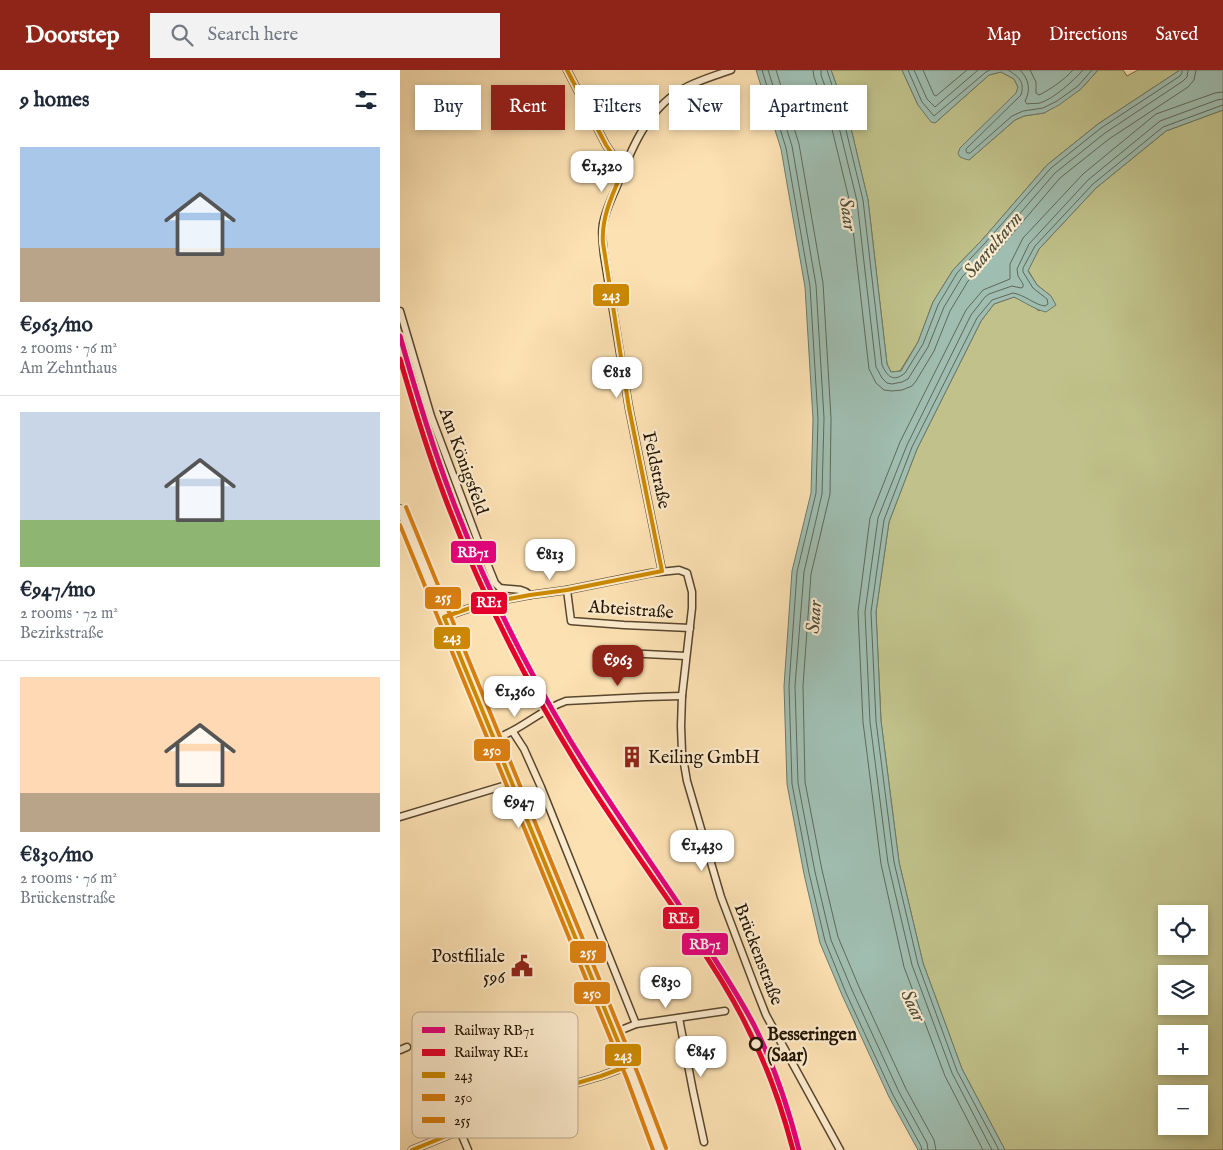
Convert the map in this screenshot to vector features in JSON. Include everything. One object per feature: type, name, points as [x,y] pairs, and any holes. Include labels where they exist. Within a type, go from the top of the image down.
[{"type":"street","points":[[567,70],[606,145],[623,170]]},
{"type":"street","name":"Feldstraße","points":[[662,571],[629,408],[602,235],[605,215],[623,170],[644,128],[660,106],[681,90],[731,70]]},
{"type":"street","name":"Am Königsfeld","points":[[400,311],[431,416],[478,541],[496,583],[500,588],[526,591],[530,595]]},
{"type":"street","points":[[401,514],[513,783],[643,1103],[660,1150]]},
{"type":"street","name":"Brückenstraße","points":[[444,618],[482,604],[530,595],[567,590],[662,571],[682,570],[687,573],[692,592],[692,608],[682,696],[682,742],[687,781],[722,897],[766,1015],[840,1150]]},
{"type":"street","name":"Abteistraße","points":[[567,590],[571,620],[690,628]]},
{"type":"street","points":[[604,652],[686,656]]},
{"type":"street","points":[[495,739],[513,732],[542,712],[566,701],[645,696],[682,696]]},
{"type":"street","points":[[513,732],[524,749],[541,787],[636,1024]]},
{"type":"street","points":[[400,817],[513,783]]},
{"type":"street","points":[[614,1033],[636,1024],[725,1011]]},
{"type":"street","points":[[680,1018],[704,1142]]},
{"type":"street","points":[[400,1050],[407,1047]]},
{"type":"street","points":[[578,1083],[628,1066]]},
{"type":"street","points":[[412,1150],[442,1138]]},
{"type":"street","points":[[463,1138],[468,1150]]},
{"type":"green space","points":[[831,70],[902,70],[918,105],[935,123],[989,75],[1001,72],[1014,79],[1018,87],[1017,93],[960,148],[969,160],[1015,120],[1024,116],[1044,113],[1081,89],[1098,70],[1123,70],[1127,76],[1138,70],[1180,70],[1098,124],[1047,165],[982,240],[953,270],[933,302],[918,342],[900,371],[891,372],[887,364],[868,200],[851,130],[867,130],[867,85],[836,85]]},
{"type":"green space","points":[[1223,110],[1223,1150],[1005,1150],[962,1069],[923,963],[899,862],[881,721],[876,612],[889,522],[917,449],[981,321],[994,304],[1014,297],[1030,304],[1039,311],[1051,296],[1037,285],[1028,270],[1039,249],[1096,188],[1166,131]]},
{"type":"water","points":[[756,70],[831,70],[836,85],[761,85]]},
{"type":"water","points":[[902,70],[1098,70],[1081,89],[1059,105],[1044,113],[1024,116],[1015,120],[969,160],[960,157],[958,153],[960,148],[1016,93],[1018,87],[1014,79],[1001,72],[989,75],[935,123],[931,122],[918,105]]},
{"type":"water","points":[[1180,70],[1223,70],[1223,110],[1166,131],[1096,188],[1039,249],[1028,271],[1037,285],[1051,296],[1056,305],[1046,312],[1014,297],[994,304],[981,321],[917,449],[889,522],[876,612],[881,721],[899,862],[923,963],[962,1069],[1005,1150],[918,1150],[889,1097],[820,943],[804,874],[787,784],[784,686],[792,571],[811,493],[813,419],[805,287],[781,149],[775,130],[851,130],[868,200],[887,364],[891,372],[901,371],[918,342],[933,302],[953,270],[982,240],[1047,165],[1098,124]]},
{"type":"rail line","name":"RB71","points":[[400,336],[436,454],[450,493],[504,620],[570,740],[710,951],[747,1012],[774,1071],[799,1150]]},
{"type":"rail line","name":"RE1","points":[[400,359],[444,495],[473,567],[506,638],[543,707],[583,774],[691,933],[735,1004],[768,1073],[793,1150]]},
{"type":"transit line","name":"243","points":[[567,70],[606,145],[623,170],[606,215],[603,243],[629,408],[662,571],[567,590],[482,604],[444,617],[628,1066],[578,1083]]},
{"type":"transit line","name":"255","points":[[406,507],[638,1074],[666,1148]]},
{"type":"transit line","name":"250","points":[[400,525],[627,1079],[653,1150]]},
{"type":"transit line","name":"243","points":[[412,1150],[441,1138]]},
{"type":"place","name":"Keiling GmbH","points":[[632,757]]},
{"type":"place","name":"Postfiliale 596","points":[[522,966]]},
{"type":"place","name":"Besseringen (Saar)","points":[[756,1044]]},
{"type":"water label","name":"Saar","points":[[849,214]]},
{"type":"water label","name":"Saaraltarm","points":[[992,244]]},
{"type":"water label","name":"Saar","points":[[813,617]]},
{"type":"water label","name":"Saar","points":[[914,1005]]}]
